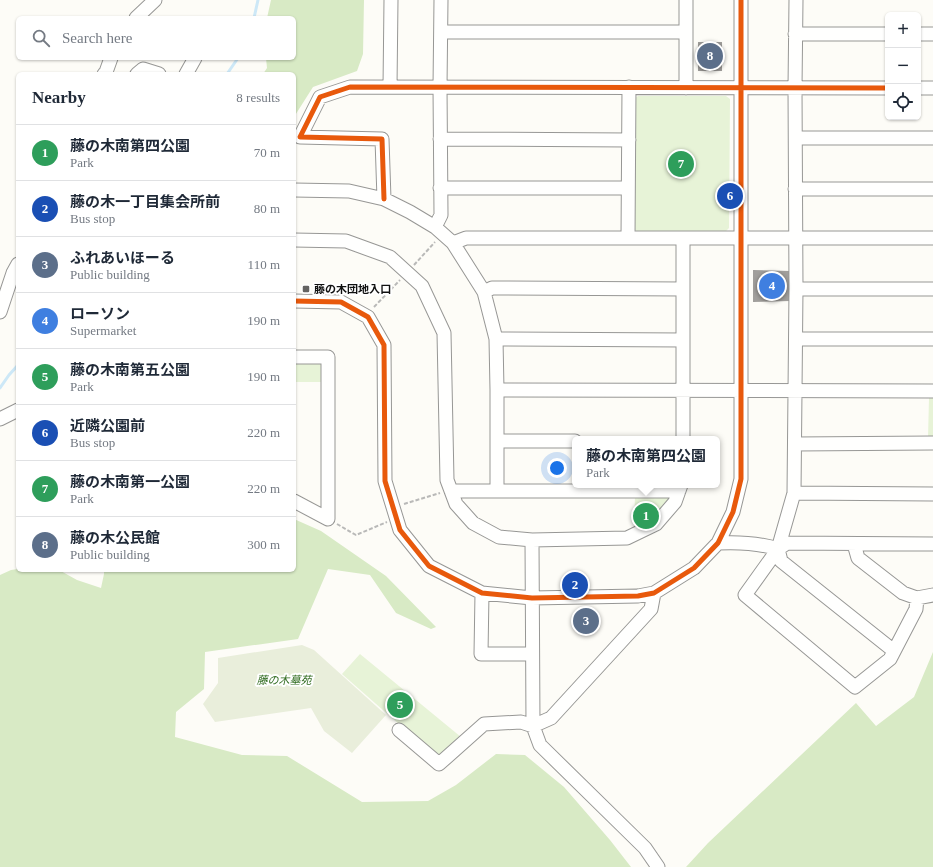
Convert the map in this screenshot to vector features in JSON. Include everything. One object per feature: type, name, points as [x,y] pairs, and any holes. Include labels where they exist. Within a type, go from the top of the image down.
[{"type":"street","points":[[138,16],[155,0]]},
{"type":"street","points":[[390,87],[391,0]]},
{"type":"street","points":[[435,227],[441,214],[441,0]]},
{"type":"street","points":[[686,0],[686,88]]},
{"type":"street","points":[[296,301],[341,302],[368,317],[384,345],[385,481],[400,530],[429,566],[482,593],[532,598],[638,596],[654,593],[694,568],[718,543],[733,512],[740,479],[741,0]]},
{"type":"street","points":[[796,0],[796,339],[794,493],[778,549],[745,595],[855,687],[890,659],[916,609],[917,598]]},
{"type":"street","points":[[441,32],[686,32]]},
{"type":"street","points":[[796,34],[885,34]]},
{"type":"street","points":[[921,34],[933,34]]},
{"type":"street","points":[[105,72],[110,60]]},
{"type":"street","points":[[187,72],[194,60]]},
{"type":"street","points":[[139,72],[143,69],[153,72]]},
{"type":"street","points":[[384,199],[382,139],[300,138],[320,97],[350,87],[885,88]]},
{"type":"street","points":[[628,238],[629,87]]},
{"type":"street","points":[[921,88],[933,88]]},
{"type":"street","points":[[796,138],[933,138]]},
{"type":"street","points":[[440,139],[629,140]]},
{"type":"street","points":[[440,188],[628,188]]},
{"type":"street","points":[[795,189],[933,189]]},
{"type":"street","points":[[296,190],[349,191],[384,199],[435,227],[453,243],[484,292],[496,339],[497,490]]},
{"type":"street","points":[[453,243],[466,238],[933,238]]},
{"type":"street","points":[[683,238],[683,436]]},
{"type":"street","points":[[296,240],[346,241],[390,257],[422,286],[444,333],[447,480],[456,504],[473,523],[499,537],[532,540],[627,538],[656,524],[675,502],[680,488],[451,490]]},
{"type":"street","points":[[0,312],[16,268]]},
{"type":"street","points":[[484,292],[492,288],[683,289]]},
{"type":"street","points":[[796,288],[933,289]]},
{"type":"street","points":[[496,339],[683,340]]},
{"type":"street","points":[[796,339],[933,339]]},
{"type":"street","points":[[296,357],[328,357],[328,519],[296,502]]},
{"type":"street","points":[[497,390],[933,391]]},
{"type":"street","points":[[0,419],[16,411]]},
{"type":"street","points":[[497,441],[572,441]]},
{"type":"street","points":[[795,444],[933,443]]},
{"type":"street","points":[[794,493],[933,494]]},
{"type":"street","points":[[532,540],[533,726],[540,745],[645,848],[658,867]]},
{"type":"street","points":[[718,543],[731,542],[765,545],[778,549]]},
{"type":"street","points":[[778,549],[787,543],[933,544]]},
{"type":"street","points":[[854,544],[858,558],[903,593],[917,598],[933,594]]},
{"type":"street","points":[[778,549],[781,561],[894,651]]},
{"type":"street","points":[[482,593],[481,654],[532,654]]},
{"type":"street","points":[[399,730],[439,764],[484,724],[520,722],[533,726],[550,718],[651,609],[654,593]]},
{"type":"path","points":[[401,505],[451,490]]},
{"type":"path","points":[[328,519],[356,535],[388,522]]},
{"type":"green space","points":[[271,0],[364,0],[363,54],[357,71],[313,87],[296,114],[296,72],[264,72],[267,68],[266,60],[296,60],[296,16],[267,16]]},
{"type":"green space","points":[[638,96],[726,96],[730,99],[729,228],[724,233],[640,234],[633,228],[634,99]]},
{"type":"green space","points":[[296,362],[318,362],[324,367],[324,382],[296,382]]},
{"type":"green space","points":[[929,398],[933,398],[933,438],[928,438]]},
{"type":"green space","points":[[635,495],[667,495],[670,501],[663,511],[634,530]]},
{"type":"green space","points":[[296,520],[321,531],[386,576],[436,627],[431,629],[396,613],[370,575],[328,569],[298,639],[205,652],[204,689],[176,712],[175,737],[242,755],[287,756],[362,802],[428,801],[456,785],[496,754],[525,755],[564,787],[610,840],[631,867],[0,867],[0,575],[16,569],[16,572],[63,572],[77,580],[101,588],[104,572],[296,572]]},
{"type":"green space","name":"藤の木墓苑","points":[[302,645],[314,650],[386,715],[352,753],[324,731],[311,708],[215,722],[203,704],[218,683],[218,658]]},
{"type":"green space","points":[[933,652],[933,867],[686,867],[708,843],[856,703],[876,726],[914,697]]},
{"type":"green space","points":[[360,654],[461,737],[443,754],[434,755],[342,674]]},
{"type":"building","points":[[698,42],[722,42],[722,71],[698,71]]},
{"type":"building","points":[[753,270],[790,271],[790,301],[753,302]]},
{"type":"building","points":[[576,613],[597,613],[597,629],[576,628]]},
{"type":"waterway","points":[[254,16],[258,0]]},
{"type":"waterway","points":[[228,72],[237,60]]},
{"type":"waterway","points":[[0,388],[16,367]]},
{"type":"cycle path","points":[[296,301],[341,302],[368,317],[384,345],[385,481],[400,530],[429,566],[482,593],[532,598],[638,596],[654,593],[694,568],[718,543],[733,512],[741,479],[741,0]]},
{"type":"cycle path","points":[[384,199],[382,139],[300,137],[320,97],[350,87],[885,88]]},
{"type":"place","name":"藤の木公民館","points":[[710,56]]},
{"type":"place","name":"藤の木南第一公園","points":[[681,164]]},
{"type":"place","name":"近隣公園前","points":[[730,196]]},
{"type":"place","name":"ローソン","points":[[772,286]]},
{"type":"place","name":"藤の木団地入口","points":[[306,289]]},
{"type":"place","name":"藤の木南第四公園","points":[[646,516]]},
{"type":"place","name":"藤の木一丁目集会所前","points":[[575,585]]},
{"type":"place","name":"ふれあいほーる","points":[[586,621]]},
{"type":"place","name":"藤の木南第五公園","points":[[400,705]]}]
